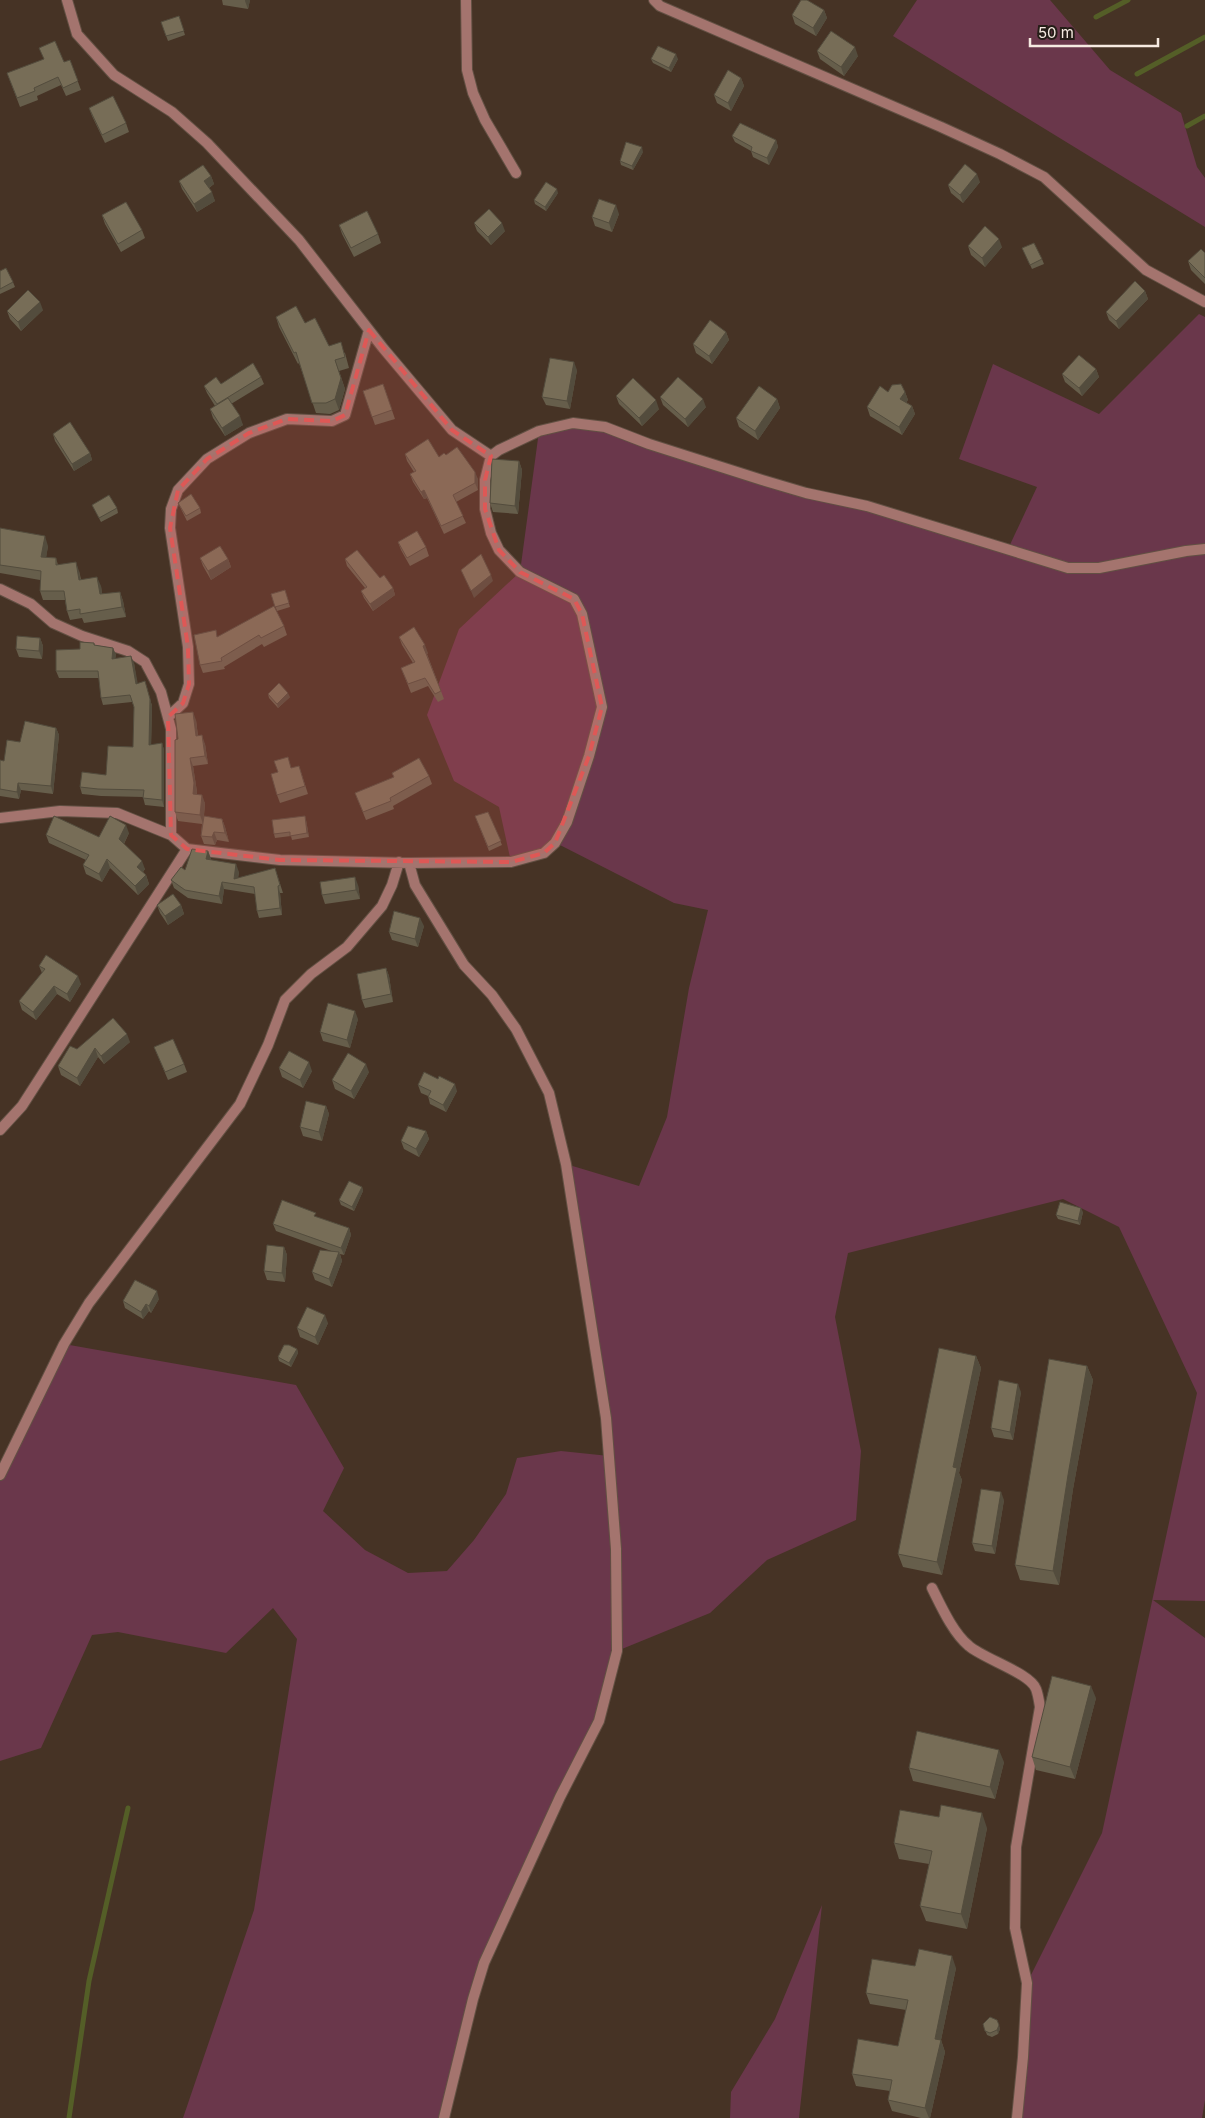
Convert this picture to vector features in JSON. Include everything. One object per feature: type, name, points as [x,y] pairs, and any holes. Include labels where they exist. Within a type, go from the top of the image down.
[{"type":"street","points":[[466,0],[467,70],[473,93],[485,120],[516,172]]},
{"type":"street","points":[[654,0],[660,6],[941,126],[1044,177],[1146,270],[1205,302]]},
{"type":"street","points":[[66,1],[77,34],[114,74],[172,112],[207,143],[299,240],[369,330],[452,430],[491,456]]},
{"type":"street","points":[[168,716],[183,703],[190,684],[188,647],[170,528],[171,509],[178,490],[206,459],[249,433],[287,420],[332,421],[345,415],[369,330]]},
{"type":"street","points":[[0,818],[60,811],[117,813],[171,835],[186,849],[280,860],[511,862],[544,853],[556,843],[567,822],[589,756],[602,707],[582,614],[574,599],[520,572],[499,550],[491,532],[485,509],[485,480],[491,456],[499,450],[539,431],[574,423],[605,427],[649,444],[762,480],[806,493],[867,506],[1068,568],[1099,568],[1205,549]]},
{"type":"street","points":[[0,589],[31,604],[53,622],[82,636],[128,651],[145,662],[161,692],[171,729],[171,835]]},
{"type":"street","points":[[0,1130],[22,1106],[186,849]]},
{"type":"street","points":[[0,1475],[64,1344],[89,1303],[240,1104],[268,1045],[285,1000],[311,974],[346,947],[382,906],[404,862]]},
{"type":"street","points":[[404,862],[415,885],[464,965],[492,995],[516,1029],[548,1093],[566,1164],[606,1418],[616,1549],[617,1651],[600,1721],[560,1797],[484,1963],[473,1999],[444,2118]]},
{"type":"street","points":[[932,1588],[948,1619],[968,1645],[994,1662],[1027,1677],[1036,1687],[1040,1707],[1016,1847],[1014,1928],[1027,1983],[1023,2057],[1016,2118]]},
{"type":"highlighted area","points":[[369,330],[452,430],[491,456],[485,480],[485,509],[499,550],[520,572],[574,599],[582,614],[602,707],[589,756],[555,843],[544,853],[511,862],[280,860],[187,849],[171,835],[168,717],[183,703],[189,684],[188,647],[170,528],[178,490],[207,459],[249,433],[287,419],[332,421],[345,415]]},
{"type":"shaded area","points":[[917,0],[1050,0],[1110,70],[1181,113],[1197,167],[1205,178],[1205,227],[893,36]]},
{"type":"shaded area","points":[[1199,314],[1205,317],[1205,1601],[1153,1600],[1205,1638],[1205,2100],[1202,2118],[1017,2118],[1027,1983],[1102,1833],[1197,1393],[1119,1227],[1063,1199],[848,1253],[835,1317],[861,1451],[856,1520],[767,1560],[710,1613],[617,1651],[599,1721],[484,1963],[444,2118],[183,2118],[254,1910],[297,1639],[273,1608],[226,1653],[118,1632],[92,1635],[41,1748],[0,1761],[0,1475],[64,1344],[296,1385],[344,1468],[323,1511],[365,1550],[408,1573],[447,1571],[474,1540],[506,1494],[517,1458],[561,1451],[609,1456],[566,1164],[639,1186],[667,1117],[689,988],[708,910],[674,903],[556,843],[511,862],[499,807],[454,781],[427,715],[459,629],[520,572],[539,431],[573,423],[1008,549],[1037,487],[959,459],[993,364],[1099,414]]},
{"type":"shaded area","points":[[822,1905],[799,2118],[730,2118],[731,2092],[775,2019]]},
{"type":"building","points":[[801,0],[807,0],[824,10],[813,28],[792,15]]},
{"type":"building","points":[[179,16],[184,31],[166,36],[161,22]]},
{"type":"building","points":[[831,31],[855,47],[841,67],[817,51]]},
{"type":"building","points":[[55,41],[64,62],[70,60],[78,81],[63,88],[58,77],[34,88],[35,91],[17,98],[7,73],[44,59],[39,48]]},
{"type":"building","points":[[658,46],[676,54],[669,68],[651,59]]},
{"type":"building","points":[[728,70],[741,78],[728,103],[714,95]]},
{"type":"building","points":[[113,96],[126,123],[102,135],[89,108]]},
{"type":"building","points":[[740,123],[776,140],[767,158],[751,151],[752,147],[732,136]]},
{"type":"building","points":[[626,142],[642,147],[632,166],[620,161]]},
{"type":"building","points":[[965,164],[977,174],[960,195],[948,185]]},
{"type":"building","points":[[203,165],[211,176],[204,181],[212,192],[194,204],[179,181]]},
{"type":"building","points":[[546,182],[557,189],[545,207],[534,200]]},
{"type":"building","points":[[599,199],[616,205],[609,223],[592,217]]},
{"type":"building","points":[[126,202],[142,230],[118,244],[102,215]]},
{"type":"building","points":[[489,209],[502,223],[488,237],[474,223]]},
{"type":"building","points":[[367,211],[378,234],[351,248],[339,225]]},
{"type":"building","points":[[985,226],[999,239],[982,258],[968,246]]},
{"type":"building","points":[[1034,243],[1042,259],[1030,265],[1022,248]]},
{"type":"building","points":[[1201,249],[1205,253],[1205,278],[1188,261]]},
{"type":"building","points":[[6,268],[13,282],[0,289],[0,271]]},
{"type":"building","points":[[1135,281],[1145,291],[1116,321],[1106,312]]},
{"type":"building","points":[[28,290],[40,302],[18,322],[7,311]]},
{"type":"building","points":[[296,306],[305,323],[315,318],[329,346],[341,342],[345,357],[335,360],[341,378],[335,399],[326,403],[312,403],[296,352],[294,353],[276,317]]},
{"type":"building","points":[[710,320],[726,332],[709,356],[693,344]]},
{"type":"building","points":[[1079,355],[1096,369],[1079,388],[1062,374]]},
{"type":"building","points":[[550,358],[574,362],[567,401],[542,397]]},
{"type":"building","points":[[253,363],[261,377],[217,404],[204,386],[216,377],[221,384]]},
{"type":"building","points":[[678,377],[703,399],[685,419],[660,397]]},
{"type":"building","points":[[633,378],[656,400],[639,418],[616,396]]},
{"type":"building","points":[[383,384],[392,410],[372,417],[363,391]]},
{"type":"building","points":[[901,384],[905,392],[900,399],[912,406],[899,427],[867,407],[880,386],[888,392],[892,385]]},
{"type":"building","points":[[759,386],[777,399],[755,431],[736,418]]},
{"type":"building","points":[[228,398],[240,416],[222,428],[210,409]]},
{"type":"building","points":[[70,422],[90,453],[72,464],[53,434]]},
{"type":"building","points":[[428,439],[439,457],[444,453],[446,455],[457,447],[475,472],[475,483],[453,495],[463,516],[441,526],[424,490],[421,492],[410,474],[416,471],[405,454]]},
{"type":"building","points":[[492,459],[519,461],[515,506],[490,503]]},
{"type":"building","points":[[191,494],[200,508],[186,516],[178,503]]},
{"type":"building","points":[[109,495],[117,508],[99,518],[92,505]]},
{"type":"building","points":[[0,528],[45,536],[41,557],[56,558],[56,565],[76,562],[79,580],[97,577],[100,594],[120,592],[122,607],[80,614],[80,609],[67,611],[64,591],[40,591],[41,571],[0,565]]},
{"type":"building","points":[[417,531],[426,547],[407,558],[398,542]]},
{"type":"building","points":[[220,546],[228,559],[208,571],[200,558]]},
{"type":"building","points":[[357,550],[380,578],[384,575],[393,588],[370,604],[361,591],[367,587],[345,559]]},
{"type":"building","points":[[481,554],[491,575],[471,591],[461,570]]},
{"type":"building","points":[[285,590],[289,603],[275,607],[271,594]]},
{"type":"building","points":[[274,606],[284,626],[261,638],[259,635],[221,658],[222,661],[200,665],[194,635],[216,630],[217,637]]},
{"type":"building","points":[[414,627],[425,645],[423,646],[441,691],[435,694],[425,678],[408,684],[401,668],[415,662],[399,637]]},
{"type":"building","points":[[17,636],[40,638],[39,651],[16,649]]},
{"type":"building","points":[[80,642],[94,643],[94,645],[113,648],[112,659],[131,656],[136,684],[145,681],[150,699],[149,745],[162,743],[162,800],[143,798],[144,790],[80,787],[82,772],[106,775],[108,746],[133,747],[134,707],[130,695],[101,698],[98,671],[56,671],[56,650],[80,649]]},
{"type":"building","points":[[279,683],[288,693],[277,704],[268,694]]},
{"type":"building","points":[[193,712],[196,736],[202,735],[205,756],[190,758],[194,783],[193,794],[202,795],[200,815],[175,812],[175,740],[178,739],[175,714]]},
{"type":"building","points":[[25,721],[56,728],[51,786],[18,783],[17,792],[0,789],[0,760],[4,761],[7,740],[20,742]]},
{"type":"building","points":[[288,757],[291,768],[299,766],[305,786],[277,795],[271,774],[278,772],[274,761]]},
{"type":"building","points":[[419,758],[429,776],[390,798],[391,801],[363,812],[355,793],[394,777],[392,773]]},
{"type":"building","points":[[488,812],[501,841],[488,847],[475,816]]},
{"type":"building","points":[[54,816],[99,837],[110,816],[126,825],[119,839],[142,861],[137,867],[146,875],[135,886],[107,859],[99,874],[83,865],[89,855],[46,835]]},
{"type":"building","points":[[204,816],[222,819],[225,833],[214,832],[212,837],[201,836]]},
{"type":"building","points":[[305,816],[307,833],[290,836],[290,832],[274,834],[272,820]]},
{"type":"building","points":[[192,849],[208,851],[206,859],[236,864],[234,879],[275,868],[280,885],[278,886],[280,908],[257,911],[254,887],[222,882],[219,896],[185,890],[171,880],[181,867],[185,870]]},
{"type":"building","points":[[355,877],[356,890],[322,895],[320,882]]},
{"type":"building","points":[[173,894],[181,905],[165,916],[157,905]]},
{"type":"building","points":[[394,911],[420,918],[415,939],[389,932]]},
{"type":"building","points":[[46,955],[78,976],[67,994],[54,986],[33,1012],[19,1001],[45,969],[39,966]]},
{"type":"building","points":[[386,968],[391,994],[362,1000],[357,974]]},
{"type":"building","points":[[328,1003],[355,1011],[347,1040],[320,1032]]},
{"type":"building","points":[[113,1018],[127,1034],[101,1056],[95,1048],[77,1078],[58,1066],[70,1046],[77,1049]]},
{"type":"building","points":[[173,1039],[184,1064],[165,1072],[154,1047]]},
{"type":"building","points":[[289,1051],[309,1062],[300,1080],[279,1068]]},
{"type":"building","points":[[348,1053],[366,1064],[351,1091],[332,1080]]},
{"type":"building","points":[[424,1072],[438,1079],[439,1076],[455,1084],[443,1105],[428,1097],[431,1091],[418,1085]]},
{"type":"building","points":[[306,1101],[326,1106],[319,1132],[300,1127]]},
{"type":"building","points":[[408,1126],[426,1131],[416,1149],[401,1141]]},
{"type":"building","points":[[349,1181],[362,1187],[352,1207],[339,1200]]},
{"type":"building","points":[[282,1200],[316,1213],[314,1216],[349,1228],[341,1248],[273,1224]]},
{"type":"building","points":[[1060,1202],[1081,1208],[1078,1221],[1056,1215]]},
{"type":"building","points":[[267,1245],[284,1247],[282,1273],[264,1271]]},
{"type":"building","points":[[320,1250],[339,1252],[329,1279],[312,1272]]},
{"type":"building","points":[[135,1280],[157,1291],[149,1306],[146,1304],[141,1312],[123,1301]]},
{"type":"building","points":[[307,1307],[325,1315],[315,1337],[297,1328]]},
{"type":"building","points":[[284,1345],[297,1349],[289,1363],[278,1357]]},
{"type":"building","points":[[939,1348],[976,1356],[953,1467],[957,1468],[937,1562],[898,1554]]},
{"type":"building","points":[[1049,1359],[1087,1366],[1053,1571],[1015,1565]]},
{"type":"building","points":[[999,1380],[1018,1384],[1010,1432],[991,1428]]},
{"type":"building","points":[[981,1489],[1001,1492],[992,1546],[972,1543]]},
{"type":"building","points":[[1052,1676],[1091,1686],[1070,1767],[1032,1757]]},
{"type":"building","points":[[917,1731],[999,1750],[990,1787],[909,1768]]},
{"type":"building","points":[[941,1805],[982,1813],[961,1914],[920,1906],[932,1851],[894,1843],[900,1810],[939,1817]]},
{"type":"building","points":[[919,1949],[952,1956],[935,2039],[941,2040],[925,2108],[888,2100],[892,2080],[852,2074],[858,2039],[898,2046],[908,2000],[866,1993],[872,1959],[915,1966]]},
{"type":"building","points":[[990,2017],[997,2020],[999,2025],[997,2030],[990,2033],[985,2031],[983,2024]]},
{"type":"waterway","points":[[1096,17],[1128,0]]},
{"type":"waterway","points":[[1137,74],[1205,37]]},
{"type":"waterway","points":[[1187,126],[1205,116]]},
{"type":"waterway","points":[[69,2118],[89,1981],[128,1808]]}]
